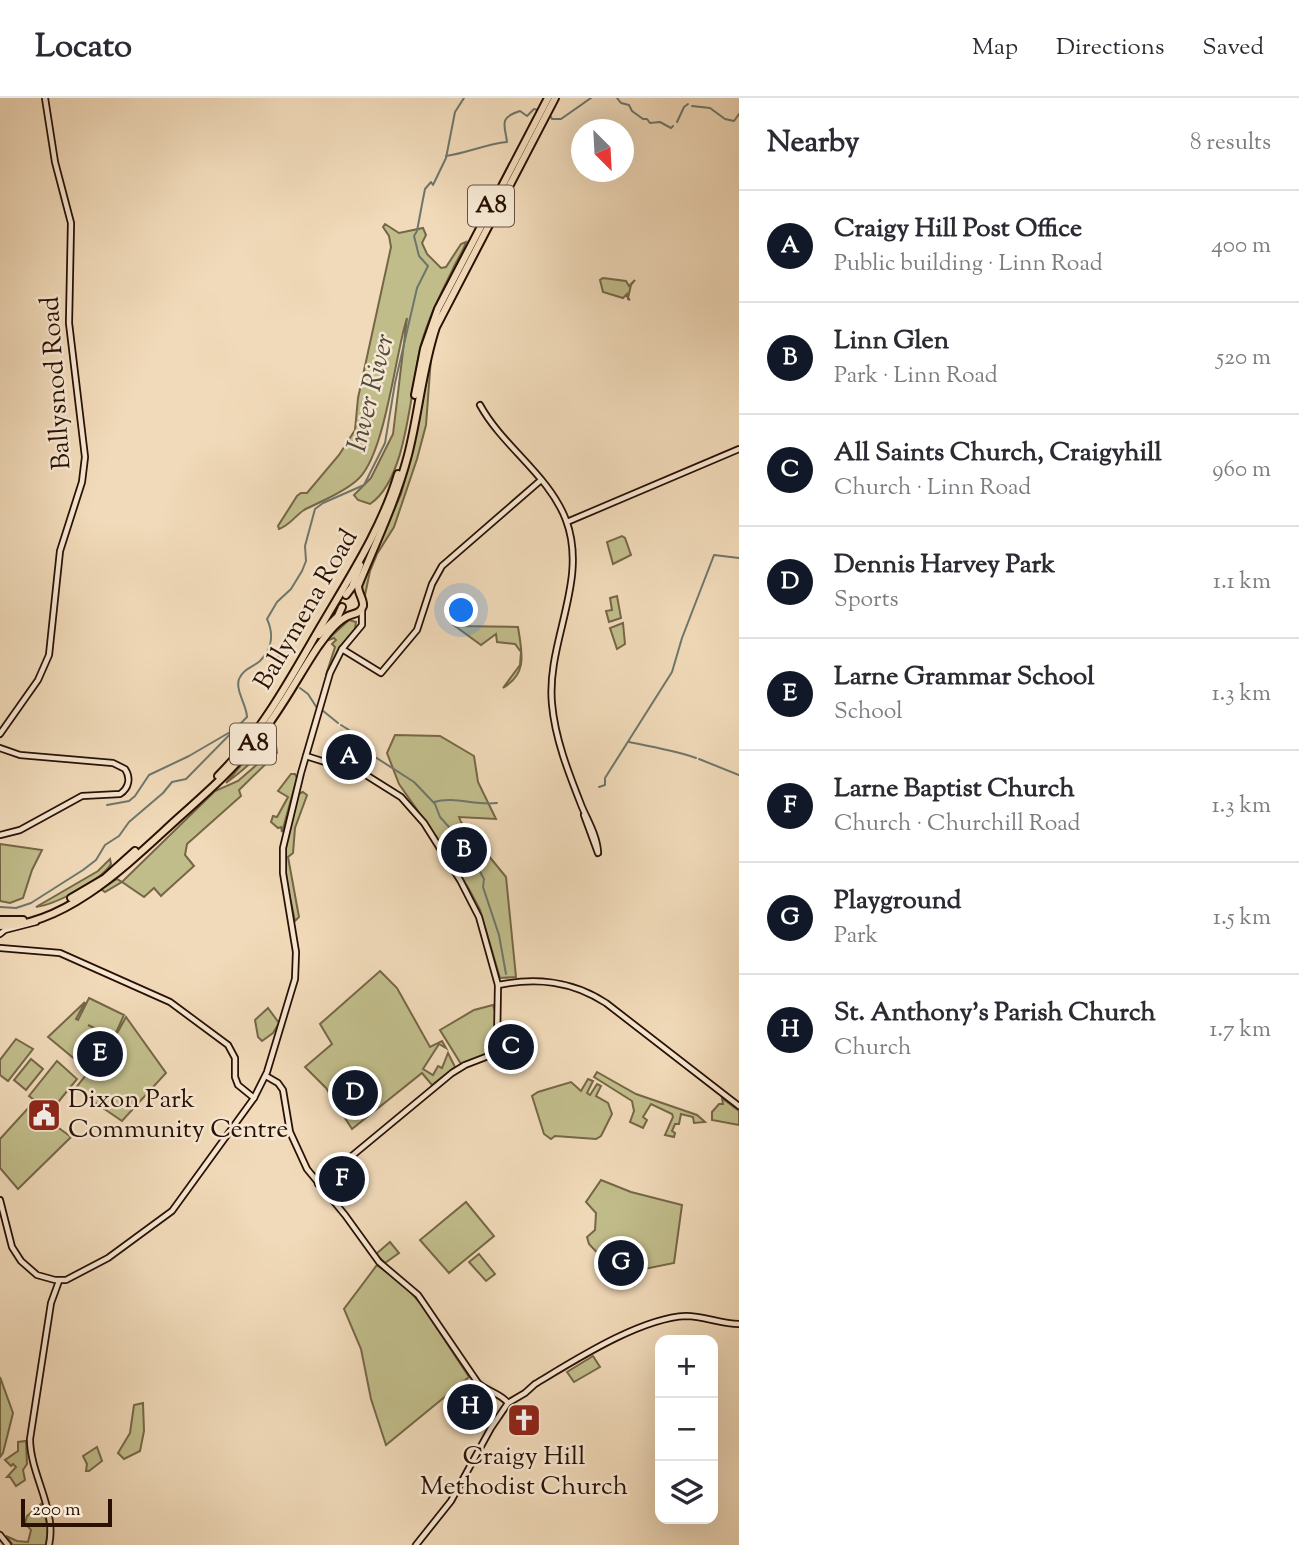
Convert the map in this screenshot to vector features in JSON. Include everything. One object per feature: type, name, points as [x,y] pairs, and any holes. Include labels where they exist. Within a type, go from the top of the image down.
[{"type":"highway","name":"A8","points":[[439,313],[548,98]]},
{"type":"highway","name":"A8","points":[[439,313],[555,98]]},
{"type":"highway","name":"Ballymena Road","points":[[1,922],[20,921],[36,916],[112,872],[206,788],[241,752],[260,727],[300,663],[377,527],[401,464],[424,349],[439,313]]},
{"type":"highway","name":"Ballymena Road","points":[[359,595],[358,586],[396,496],[439,313]]},
{"type":"highway","name":"A8","points":[[300,663],[318,637],[338,616],[342,600],[352,587],[377,527]]},
{"type":"highway","points":[[346,594],[359,595]]},
{"type":"highway","name":"A8","points":[[352,614],[362,608],[363,601],[359,595]]},
{"type":"highway","points":[[342,607],[352,614]]},
{"type":"highway","name":"Ballymena Road","points":[[55,911],[117,874],[227,773],[272,720],[327,635],[352,614]]},
{"type":"highway","name":"A8","points":[[1,922],[28,923],[55,911]]},
{"type":"street","name":"Ballysnod Road","points":[[0,734],[38,680],[49,655],[60,551],[82,482],[86,457],[69,323],[72,233],[54,162],[45,98]]},
{"type":"street","points":[[480,405],[494,427],[541,480],[567,522],[573,551],[573,567],[555,658],[552,699],[562,750],[587,828],[598,852]]},
{"type":"street","points":[[567,522],[739,449]]},
{"type":"street","points":[[342,649],[381,673],[417,630],[432,584],[442,566],[541,480]]},
{"type":"street","points":[[0,1200],[12,1247],[21,1261],[37,1275],[60,1281],[70,1279],[101,1262],[172,1211],[254,1098],[266,1076],[296,972],[296,952],[283,873],[283,848],[330,673],[342,649],[363,622],[362,608]]},
{"type":"street","points":[[352,614],[360,621],[359,630]]},
{"type":"street","points":[[0,748],[20,755],[113,763],[125,769],[129,781],[120,794],[82,796],[20,830],[0,835]]},
{"type":"street","points":[[306,756],[366,775],[401,797],[415,813],[475,906],[498,985],[499,1009],[494,1052],[448,1076],[318,1184]]},
{"type":"street","points":[[0,934],[5,930],[32,924],[55,911]]},
{"type":"street","points":[[0,948],[67,955],[163,999],[219,1038],[233,1053],[238,1085],[254,1098]]},
{"type":"street","points":[[498,985],[544,981],[583,990],[606,1003],[739,1106]]},
{"type":"street","points":[[266,1076],[283,1090],[295,1146],[318,1184],[379,1262],[418,1295],[445,1332],[461,1362],[478,1383],[488,1391],[501,1395],[508,1403]]},
{"type":"street","points":[[262,1083],[274,1080]]},
{"type":"street","points":[[49,1545],[50,1525],[32,1460],[30,1439],[51,1303],[60,1281]]},
{"type":"street","points":[[416,1545],[451,1502],[491,1428],[508,1403],[542,1379],[613,1340],[658,1321],[694,1316],[739,1324]]},
{"type":"street","points":[[0,1535],[8,1545]]},
{"type":"shaded area","points":[[385,224],[399,233],[423,228],[426,235],[422,243],[427,254],[441,268],[446,267],[461,244],[466,242],[424,335],[400,454],[383,492],[370,504],[358,500],[354,495],[371,478],[393,434],[407,318],[382,429],[366,469],[350,486],[304,510],[279,529],[278,526],[297,496],[307,493],[339,455],[355,430],[358,398],[391,247],[389,236],[383,227]]},
{"type":"shaded area","points":[[603,278],[626,281],[629,286],[635,280],[631,285],[628,298],[630,300],[628,299],[627,294],[623,298],[603,292],[600,280]]},
{"type":"shaded area","points":[[431,358],[426,425],[417,459],[394,527],[370,571],[365,595],[362,584],[401,494],[410,462]]},
{"type":"shaded area","points":[[622,536],[631,555],[613,564],[607,542]]},
{"type":"shaded area","points":[[617,596],[621,618],[609,622],[606,611],[612,610],[610,598]]},
{"type":"shaded area","points":[[349,620],[356,622],[355,629],[339,648],[326,675],[335,647],[332,644],[336,640],[334,638],[326,641]]},
{"type":"shaded area","points":[[623,623],[625,644],[617,649],[610,628]]},
{"type":"shaded area","points":[[455,626],[518,627],[521,652],[515,644],[497,642],[496,634],[481,645]]},
{"type":"shaded area","points":[[521,652],[520,669],[503,688],[520,665]]},
{"type":"shaded area","points":[[395,735],[440,736],[474,756],[478,782],[496,819],[459,817],[506,877],[516,977],[500,978],[480,910],[439,841],[399,784],[387,753]]},
{"type":"shaded area","points":[[265,737],[255,758],[226,783]]},
{"type":"shaded area","points":[[275,738],[277,753],[239,790],[241,796],[187,844],[185,855],[194,866],[161,896],[154,888],[144,897],[122,882],[215,791],[238,781],[261,761],[271,739]]},
{"type":"shaded area","points":[[291,774],[295,774],[297,778],[282,832],[281,827],[278,828],[271,822],[273,816],[277,817],[288,797],[278,791]]},
{"type":"shaded area","points":[[303,792],[307,795],[295,828],[293,853],[288,857],[299,917],[295,921],[285,875],[284,851],[298,794]]},
{"type":"shaded area","points":[[0,844],[42,850],[23,898],[10,903],[0,901]]},
{"type":"shaded area","points":[[110,859],[111,864],[105,871],[88,884],[55,901],[36,907],[98,871]]},
{"type":"shaded area","points":[[117,879],[122,882],[105,892],[101,889]]},
{"type":"shaded area","points":[[380,971],[397,988],[430,1047],[442,1041],[446,1048],[439,1044],[423,1069],[433,1075],[438,1066],[442,1068],[448,1053],[455,1067],[432,1085],[422,1073],[352,1129],[326,1088],[305,1067],[332,1044],[320,1024]]},
{"type":"shaded area","points":[[89,998],[124,1015],[114,1037],[88,1025],[114,1039],[126,1017],[166,1073],[122,1121],[75,1089],[89,1071],[48,1037],[85,1002],[76,1019],[78,1020]]},
{"type":"shaded area","points":[[493,1005],[496,1031],[492,1050],[482,1057],[461,1064],[440,1030],[474,1010]]},
{"type":"shaded area","points":[[268,1008],[279,1023],[273,1033],[262,1041],[258,1037],[255,1020]]},
{"type":"shaded area","points":[[16,1039],[33,1049],[8,1081],[0,1075],[0,1060]]},
{"type":"shaded area","points":[[31,1059],[43,1069],[26,1090],[14,1080]]},
{"type":"shaded area","points":[[57,1061],[77,1079],[50,1112],[29,1096]]},
{"type":"shaded area","points":[[597,1072],[636,1094],[697,1115],[705,1122],[694,1123],[693,1117],[681,1114],[679,1124],[675,1124],[672,1131],[675,1133],[674,1137],[665,1135],[672,1114],[651,1104],[643,1117],[647,1120],[643,1128],[630,1122],[634,1111],[632,1101],[594,1077]]},
{"type":"shaded area","points":[[588,1079],[593,1081],[587,1093],[590,1095],[597,1084],[601,1086],[596,1096],[608,1103],[612,1114],[601,1136],[596,1139],[555,1136],[551,1139],[544,1134],[532,1096],[571,1082],[581,1091]]},
{"type":"shaded area","points":[[722,1098],[739,1111],[739,1125],[712,1120],[712,1112],[719,1104],[723,1104]]},
{"type":"shaded area","points":[[31,1105],[50,1117],[48,1120],[71,1137],[18,1189],[0,1168],[0,1139]]},
{"type":"shaded area","points":[[601,1180],[631,1192],[682,1205],[674,1263],[610,1276],[604,1260],[589,1244],[587,1237],[595,1230],[596,1213],[586,1202]]},
{"type":"shaded area","points":[[466,1202],[494,1236],[449,1273],[420,1240]]},
{"type":"shaded area","points":[[390,1242],[399,1253],[385,1263],[376,1254]]},
{"type":"shaded area","points":[[479,1254],[495,1274],[486,1281],[469,1262]]},
{"type":"shaded area","points":[[377,1265],[405,1286],[421,1304],[469,1377],[386,1445],[371,1399],[361,1349],[344,1309]]},
{"type":"shaded area","points":[[593,1356],[600,1367],[574,1382],[567,1372]]},
{"type":"shaded area","points":[[0,1377],[13,1413],[0,1457]]},
{"type":"shaded area","points":[[143,1403],[144,1431],[140,1451],[124,1459],[118,1453],[130,1433],[134,1405]]},
{"type":"shaded area","points":[[26,1441],[27,1464],[23,1470],[25,1480],[16,1486],[10,1477],[7,1477],[16,1467],[5,1460],[18,1451],[18,1442]]},
{"type":"shaded area","points":[[97,1447],[102,1461],[86,1471],[87,1464],[83,1456]]},
{"type":"shaded area","points":[[41,1504],[48,1526],[46,1545],[13,1545],[6,1536],[28,1542],[31,1530],[25,1523],[27,1516]]},
{"type":"waterway","name":"Inver River","points":[[0,907],[16,908],[31,903],[83,870],[96,860],[105,845],[119,836],[129,822],[172,782],[186,779],[247,717],[239,679],[246,670],[260,661],[267,651],[271,636],[267,619],[302,571],[306,561],[305,546],[315,509],[364,485],[385,443],[395,383],[417,288],[428,266],[419,256],[414,236],[425,189],[431,182],[433,185],[446,158],[455,112],[464,98]]},
{"type":"waterway","points":[[551,117],[561,119],[591,98]]},
{"type":"waterway","points":[[617,98],[650,123],[660,122],[671,128],[673,126]]},
{"type":"waterway","points":[[677,122],[688,104]]},
{"type":"waterway","points":[[692,106],[710,108],[725,119],[734,121],[739,114]]},
{"type":"waterway","points":[[446,156],[507,142],[504,123],[508,116],[520,111],[527,116],[534,109],[538,110]]},
{"type":"waterway","points":[[599,787],[605,785],[605,778],[672,672],[714,555],[739,558]]},
{"type":"waterway","points":[[269,648],[276,652],[283,666]]},
{"type":"waterway","points":[[300,688],[308,694],[317,708]]},
{"type":"waterway","points":[[322,710],[338,723]]},
{"type":"waterway","points":[[341,725],[372,755],[414,782],[435,804],[440,817],[473,854],[472,857],[484,879],[483,887],[499,935],[506,974]]},
{"type":"waterway","points":[[107,805],[129,801],[149,775],[237,728]]},
{"type":"waterway","points":[[629,742],[696,758]]},
{"type":"waterway","points":[[699,759],[739,775]]},
{"type":"waterway","points":[[434,802],[450,800],[497,803]]},
{"type":"place","name":"Craigy Hill Post Office","points":[[349,757]]},
{"type":"place","name":"Linn Glen","points":[[464,850]]},
{"type":"place","name":"All Saints Church, Craigyhill","points":[[511,1047]]},
{"type":"place","name":"Larne Grammar School","points":[[100,1054]]},
{"type":"place","name":"Dennis Harvey Park","points":[[355,1093]]},
{"type":"place","name":"Dixon Park Community Centre","points":[[44,1115]]},
{"type":"place","name":"Larne Baptist Church","points":[[342,1179]]},
{"type":"place","name":"Playground","points":[[621,1263]]},
{"type":"place","name":"St. Anthony's Parish Church","points":[[470,1407]]},
{"type":"place","name":"Craigy Hill Methodist Church","points":[[524,1420]]}]
